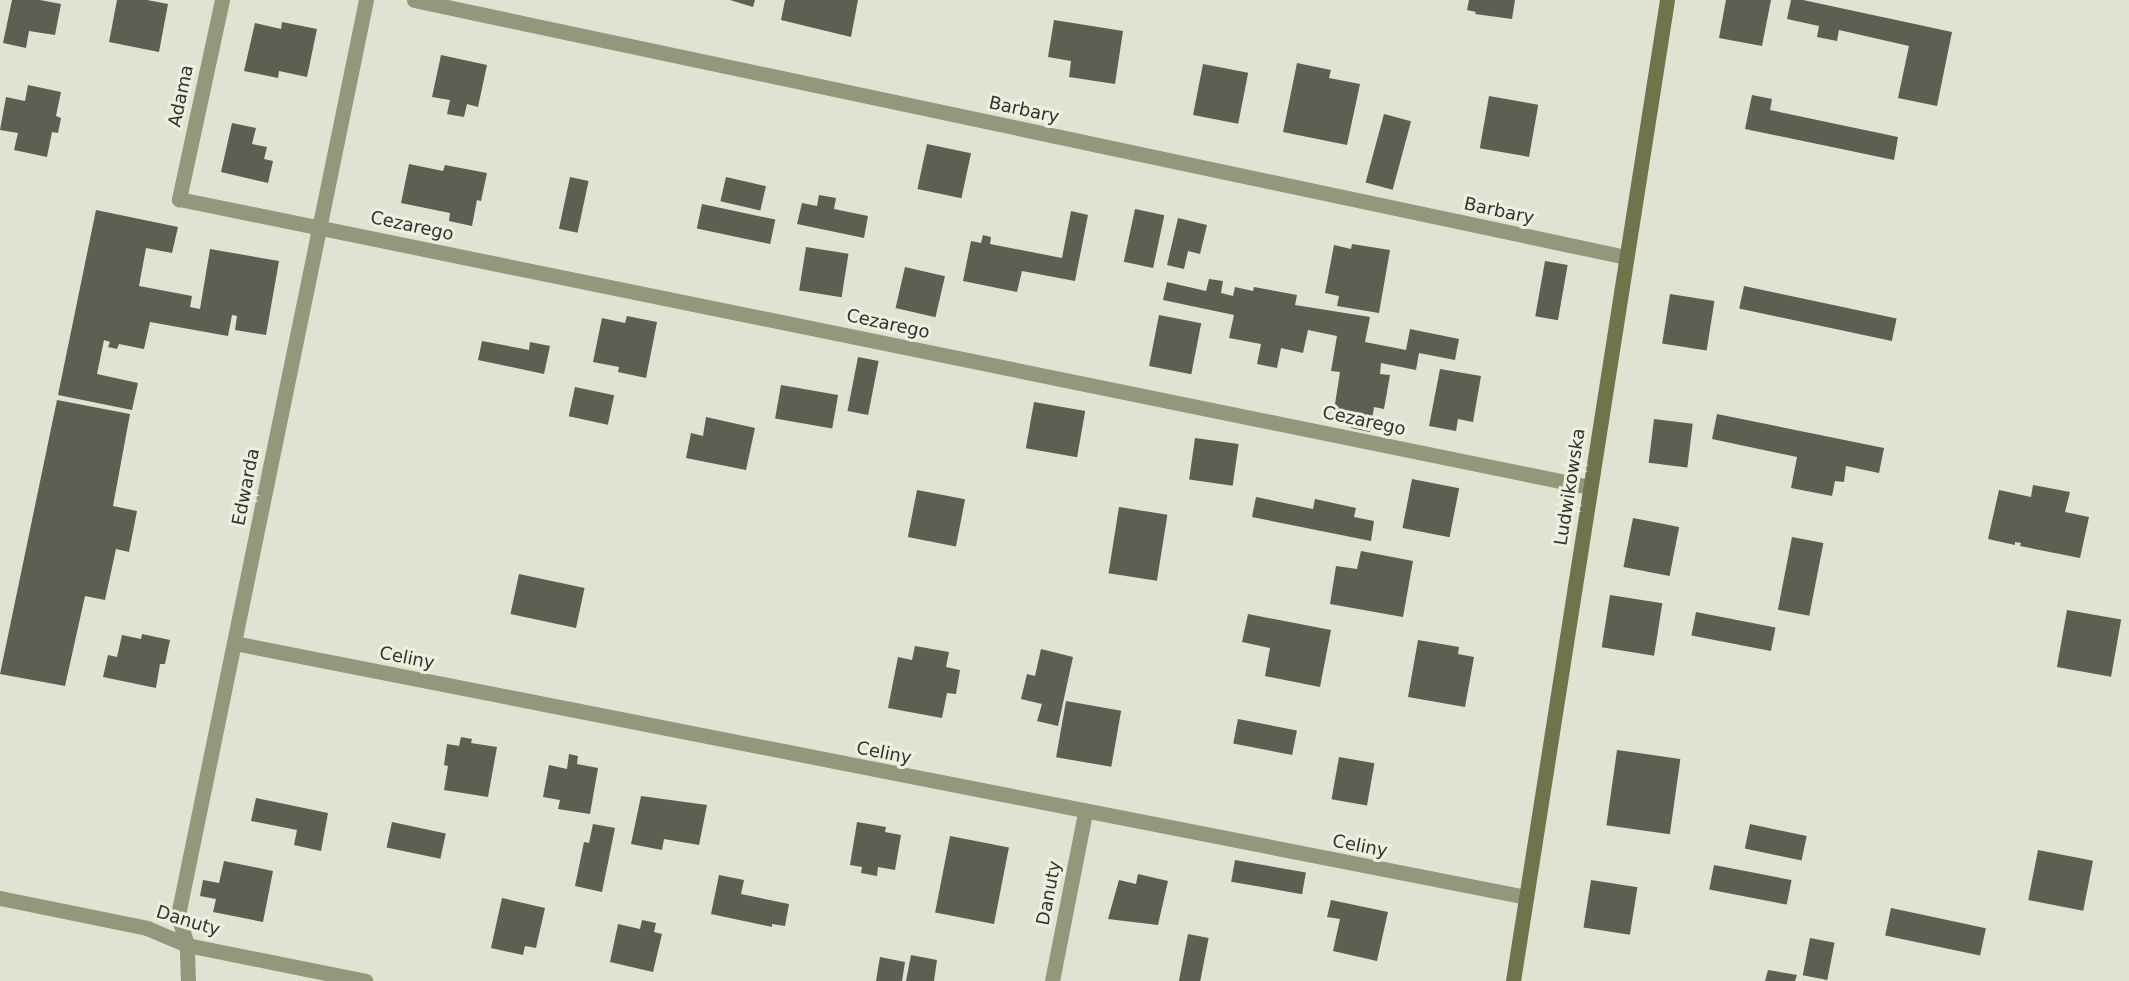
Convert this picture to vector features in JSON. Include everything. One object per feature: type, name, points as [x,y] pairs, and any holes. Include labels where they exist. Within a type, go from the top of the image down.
[{"type":"street","name":"Adama","points":[[179,199],[222,0]]},
{"type":"street","name":"Edwarda","points":[[188,981],[187,945],[178,915],[366,0]]},
{"type":"street","name":"Barbary","points":[[414,0],[1626,258]]},
{"type":"street","name":"Ludwikowska","points":[[1513,981],[1667,0]]},
{"type":"street","name":"Cezarego","points":[[179,199],[1589,486]]},
{"type":"street","name":"Celiny","points":[[234,643],[1084,813],[1526,897]]},
{"type":"street","name":"Danuty","points":[[1052,981],[1084,813]]},
{"type":"street","name":"Danuty","points":[[0,897],[147,928],[187,945],[365,981]]},
{"type":"building","points":[[12,0],[40,0],[61,4],[55,35],[29,31],[26,48],[3,43]]},
{"type":"building","points":[[117,0],[147,0],[168,4],[159,52],[109,42]]},
{"type":"building","points":[[730,0],[755,0],[753,7]]},
{"type":"building","points":[[785,0],[858,0],[851,37],[781,20]]},
{"type":"building","points":[[1469,0],[1515,0],[1512,19],[1475,14],[1476,12],[1467,10]]},
{"type":"building","points":[[1726,0],[1771,0],[1762,46],[1719,38]]},
{"type":"building","points":[[1791,0],[1803,0],[1952,32],[1937,106],[1898,98],[1909,46],[1839,30],[1837,41],[1817,37],[1819,26],[1787,19]]},
{"type":"building","points":[[1054,20],[1123,31],[1115,84],[1069,77],[1071,61],[1048,57]]},
{"type":"building","points":[[282,22],[317,29],[307,77],[279,71],[278,78],[244,71],[255,23],[281,29]]},
{"type":"building","points":[[441,55],[487,65],[478,107],[467,104],[464,117],[447,114],[450,100],[432,97]]},
{"type":"building","points":[[1297,63],[1331,70],[1329,78],[1360,84],[1347,145],[1283,132]]},
{"type":"building","points":[[1203,64],[1248,73],[1238,124],[1193,115]]},
{"type":"building","points":[[28,85],[61,92],[56,116],[61,118],[58,133],[52,132],[47,157],[14,150],[18,133],[0,130],[6,97],[25,101]]},
{"type":"building","points":[[1752,95],[1772,99],[1770,110],[1898,137],[1894,160],[1745,129]]},
{"type":"building","points":[[1489,96],[1538,105],[1529,157],[1480,148]]},
{"type":"building","points":[[1384,114],[1411,121],[1393,190],[1366,183]]},
{"type":"building","points":[[232,123],[256,128],[252,144],[267,147],[264,159],[273,161],[268,183],[221,172]]},
{"type":"building","points":[[927,144],[971,153],[961,198],[917,189]]},
{"type":"building","points":[[409,164],[443,171],[445,165],[487,173],[481,201],[477,200],[472,226],[449,221],[450,213],[401,203]]},
{"type":"building","points":[[570,177],[589,181],[578,233],[559,229]]},
{"type":"building","points":[[726,177],[766,186],[760,211],[720,201]]},
{"type":"building","points":[[819,195],[836,198],[834,209],[868,216],[864,238],[797,224],[802,203],[817,206]]},
{"type":"building","points":[[702,204],[775,220],[770,244],[697,228]]},
{"type":"building","points":[[1135,209],[1164,215],[1153,268],[1124,262]]},
{"type":"building","points":[[96,210],[178,227],[172,253],[146,248],[139,286],[192,296],[190,307],[200,309],[210,249],[279,261],[266,335],[235,330],[237,316],[232,315],[228,336],[150,322],[144,349],[119,344],[117,349],[108,347],[110,342],[104,340],[97,374],[138,383],[132,410],[58,395]]},
{"type":"building","points":[[1071,211],[1088,215],[1075,281],[1022,271],[1017,292],[963,281],[971,241],[981,243],[983,235],[991,237],[990,244],[1062,258]]},
{"type":"building","points":[[1178,218],[1207,225],[1200,254],[1188,251],[1184,269],[1167,265]]},
{"type":"building","points":[[1352,244],[1390,250],[1379,313],[1337,306],[1339,296],[1325,293],[1334,245],[1351,249]]},
{"type":"building","points":[[806,247],[848,254],[842,297],[799,290]]},
{"type":"building","points":[[1545,261],[1568,265],[1558,320],[1535,316]]},
{"type":"building","points":[[905,267],[945,276],[936,317],[896,308]]},
{"type":"building","points":[[1209,279],[1223,281],[1221,293],[1233,296],[1235,287],[1253,291],[1254,287],[1297,295],[1295,305],[1370,317],[1365,342],[1406,350],[1410,329],[1459,339],[1455,360],[1419,353],[1416,370],[1381,363],[1380,374],[1390,375],[1384,409],[1374,407],[1370,432],[1351,428],[1352,420],[1333,417],[1340,372],[1331,371],[1337,336],[1308,330],[1303,353],[1281,348],[1277,368],[1257,364],[1261,344],[1229,338],[1234,315],[1163,300],[1167,282],[1206,291]]},
{"type":"building","points":[[1744,286],[1897,318],[1892,341],[1739,308]]},
{"type":"building","points":[[1670,294],[1714,301],[1707,350],[1662,343]]},
{"type":"building","points":[[1159,315],[1201,323],[1191,374],[1149,366]]},
{"type":"building","points":[[627,316],[657,322],[646,378],[618,372],[619,367],[593,362],[602,318],[625,323]]},
{"type":"building","points":[[482,341],[529,350],[530,342],[550,346],[544,374],[478,360]]},
{"type":"building","points":[[858,357],[879,361],[868,415],[848,411]]},
{"type":"building","points":[[1440,369],[1481,376],[1473,422],[1458,419],[1456,431],[1429,426]]},
{"type":"building","points":[[781,385],[838,395],[832,429],[775,418]]},
{"type":"building","points":[[575,387],[614,395],[608,425],[569,416]]},
{"type":"building","points":[[57,400],[130,414],[113,506],[137,511],[129,552],[116,549],[105,600],[85,596],[65,686],[0,674]]},
{"type":"building","points":[[1034,402],[1085,411],[1077,457],[1026,448]]},
{"type":"building","points":[[1717,414],[1884,448],[1879,473],[1846,466],[1844,482],[1835,481],[1832,496],[1791,488],[1797,457],[1712,439]]},
{"type":"building","points":[[706,417],[755,428],[746,470],[686,458],[691,433],[703,436]]},
{"type":"building","points":[[1654,419],[1693,424],[1687,467],[1649,463]]},
{"type":"building","points":[[1195,438],[1239,444],[1233,486],[1189,480]]},
{"type":"building","points":[[1412,479],[1459,488],[1450,537],[1402,528]]},
{"type":"building","points":[[2033,485],[2070,492],[2065,512],[2089,517],[2080,558],[2020,546],[2021,543],[2015,542],[2015,545],[1988,539],[1999,490],[2031,497]]},
{"type":"building","points":[[917,490],[965,499],[956,546],[908,537]]},
{"type":"building","points":[[1256,497],[1313,509],[1315,499],[1356,508],[1354,517],[1374,521],[1371,541],[1252,517]]},
{"type":"building","points":[[1119,507],[1167,515],[1157,581],[1109,573]]},
{"type":"building","points":[[1633,518],[1679,527],[1670,576],[1623,567]]},
{"type":"building","points":[[1792,537],[1823,543],[1809,616],[1778,610]]},
{"type":"building","points":[[1361,551],[1413,561],[1403,617],[1330,604],[1336,566],[1357,569]]},
{"type":"building","points":[[519,574],[585,588],[576,628],[510,614]]},
{"type":"building","points":[[1610,595],[1662,603],[1654,656],[1602,647]]},
{"type":"building","points":[[2067,610],[2121,620],[2111,677],[2057,667]]},
{"type":"building","points":[[1696,612],[1776,627],[1771,651],[1691,636]]},
{"type":"building","points":[[1248,614],[1331,630],[1320,687],[1265,676],[1270,648],[1242,642]]},
{"type":"building","points":[[142,634],[170,640],[165,664],[160,664],[156,688],[103,677],[108,655],[117,657],[122,635],[141,639]]},
{"type":"building","points":[[1418,640],[1459,647],[1458,654],[1474,657],[1465,707],[1408,697]]},
{"type":"building","points":[[915,646],[949,652],[946,667],[960,670],[956,694],[947,693],[942,718],[888,708],[898,657],[912,660]]},
{"type":"building","points":[[1041,649],[1073,657],[1058,726],[1037,721],[1042,704],[1021,699],[1027,674],[1035,676]]},
{"type":"building","points":[[1066,701],[1121,711],[1111,767],[1056,757]]},
{"type":"building","points":[[1238,719],[1297,730],[1292,755],[1233,744]]},
{"type":"building","points":[[461,737],[472,739],[471,743],[497,747],[488,797],[444,790],[448,766],[444,765],[447,744],[459,746]]},
{"type":"building","points":[[1617,750],[1680,759],[1670,834],[1606,825]]},
{"type":"building","points":[[569,754],[578,756],[577,764],[598,768],[590,814],[558,809],[560,800],[543,797],[549,765],[567,769]]},
{"type":"building","points":[[1339,757],[1374,763],[1367,806],[1332,799]]},
{"type":"building","points":[[641,796],[707,805],[699,845],[664,839],[662,850],[631,844]]},
{"type":"building","points":[[256,798],[328,813],[321,851],[294,845],[297,830],[251,821]]},
{"type":"building","points":[[392,822],[446,833],[440,859],[387,847]]},
{"type":"building","points":[[857,822],[886,827],[885,832],[901,835],[895,870],[878,867],[877,876],[861,873],[862,867],[850,865]]},
{"type":"building","points":[[593,824],[615,828],[602,892],[575,886],[584,842],[589,843]]},
{"type":"building","points":[[1750,824],[1807,836],[1802,861],[1745,848]]},
{"type":"building","points":[[950,836],[1009,847],[994,924],[935,913]]},
{"type":"building","points":[[2038,850],[2093,861],[2083,911],[2028,900]]},
{"type":"building","points":[[1235,860],[1306,873],[1302,894],[1231,882]]},
{"type":"building","points":[[224,861],[273,871],[263,922],[213,912],[216,899],[200,896],[203,880],[219,883]]},
{"type":"building","points":[[1714,865],[1792,880],[1787,905],[1709,890]]},
{"type":"building","points":[[1138,874],[1168,881],[1158,925],[1108,919],[1119,880],[1136,884]]},
{"type":"building","points":[[719,875],[744,880],[741,894],[789,904],[785,926],[772,924],[772,927],[711,914]]},
{"type":"building","points":[[1591,880],[1637,887],[1630,935],[1583,927]]},
{"type":"building","points":[[502,898],[545,908],[536,948],[525,946],[523,955],[491,948]]},
{"type":"building","points":[[1331,900],[1388,912],[1377,961],[1333,951],[1340,919],[1327,917]]},
{"type":"building","points":[[1891,908],[1986,928],[1980,956],[1885,935]]},
{"type":"building","points":[[642,920],[656,923],[654,932],[662,934],[653,972],[610,962],[618,924],[640,929]]},
{"type":"building","points":[[1188,934],[1209,938],[1200,981],[1179,981]]},
{"type":"building","points":[[1810,938],[1835,943],[1827,980],[1803,975]]},
{"type":"building","points":[[911,955],[937,960],[934,981],[906,981]]},
{"type":"building","points":[[880,957],[905,962],[902,981],[876,981]]},
{"type":"building","points":[[1768,970],[1797,975],[1795,981],[1765,981]]}]
